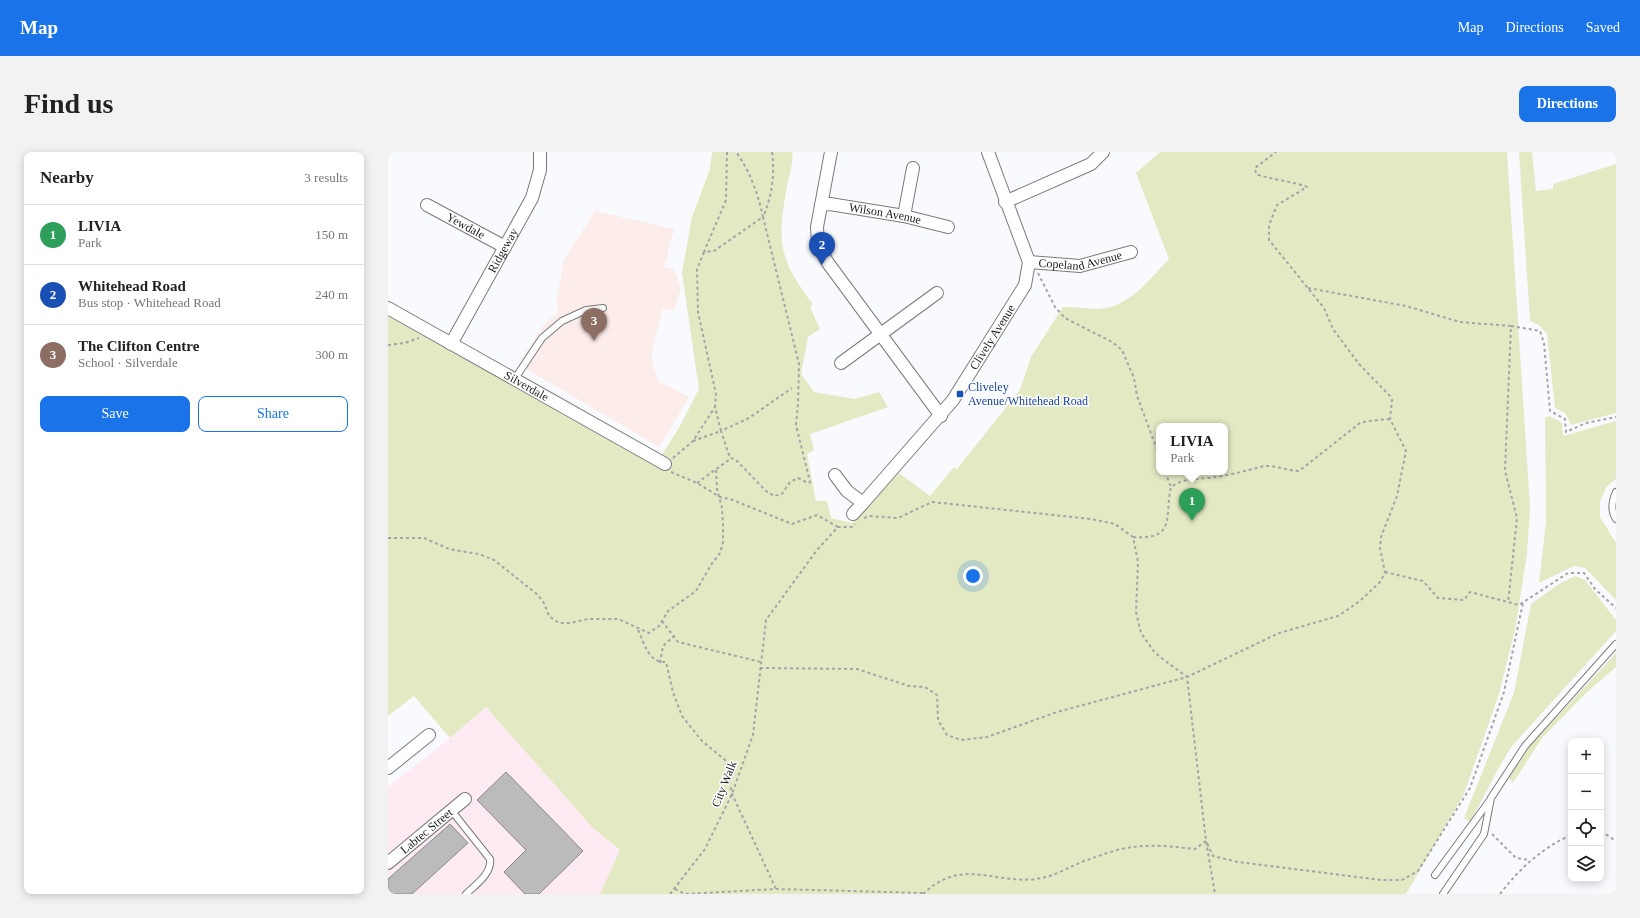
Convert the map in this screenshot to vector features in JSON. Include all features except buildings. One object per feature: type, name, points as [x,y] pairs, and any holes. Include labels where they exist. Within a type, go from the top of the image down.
[{"type":"street","name":"Ridgeway","points":[[451,344],[532,198],[540,170],[540,152]]},
{"type":"street","points":[[831,152],[817,227],[818,246],[828,263],[882,334],[941,416]]},
{"type":"street","points":[[988,152],[1005,202],[1031,262]]},
{"type":"street","points":[[1005,202],[1091,164],[1103,152]]},
{"type":"street","points":[[904,216],[913,168]]},
{"type":"street","name":"Wilson Avenue","points":[[821,205],[830,204],[904,216],[948,227]]},
{"type":"street","name":"Yewdale","points":[[427,206],[505,247]]},
{"type":"street","name":"Copeland Avenue","points":[[1031,262],[1080,266],[1131,252]]},
{"type":"street","name":"Clively Avenue","points":[[855,518],[863,502],[941,416],[953,400],[964,380],[1022,292],[1031,262]]},
{"type":"street","points":[[841,363],[937,293]]},
{"type":"street","name":"Silverdale","points":[[388,308],[665,464]]},
{"type":"street","points":[[835,475],[847,491],[863,502]]},
{"type":"street","points":[[388,768],[429,735]]},
{"type":"street","name":"Labtec Street","points":[[388,863],[465,799]]},
{"type":"lane","points":[[514,380],[542,338],[562,322],[586,310],[603,308]]},
{"type":"lane","points":[[1616,492],[1611,502],[1613,515],[1616,519]]},
{"type":"lane","points":[[1435,875],[1491,798],[1525,746],[1616,644]]},
{"type":"lane","points":[[1442,894],[1484,834],[1491,798]]},
{"type":"lane","points":[[451,810],[490,859],[491,865],[488,871],[466,894]]},
{"type":"path","points":[[727,152],[726,200],[697,269],[698,312],[716,394],[715,407],[730,458]]},
{"type":"path","points":[[730,458],[735,459],[766,491],[774,496],[782,494],[790,482],[798,478],[808,483],[810,482],[796,425],[799,364],[758,194],[746,166],[736,152]]},
{"type":"path","points":[[704,252],[714,251],[763,217],[771,198],[774,167],[772,152]]},
{"type":"path","points":[[760,668],[857,669],[909,686],[925,687],[937,695],[938,720],[947,735],[961,740],[987,738],[1057,712],[1187,677],[1280,633],[1338,616],[1360,601],[1381,581],[1385,572],[1380,548],[1381,537],[1397,496],[1406,451],[1390,419],[1392,400],[1390,396],[1359,364],[1333,329],[1324,308],[1269,240],[1270,220],[1277,205],[1307,187],[1303,184],[1283,182],[1256,174],[1256,168],[1276,152]]},
{"type":"path","points":[[1031,262],[1055,308],[1065,318],[1112,342],[1122,350],[1134,378],[1138,396],[1156,447]]},
{"type":"path","points":[[1307,288],[1406,306],[1460,322],[1511,326],[1540,331],[1544,343],[1550,411],[1565,419],[1566,432],[1586,424],[1616,417]]},
{"type":"path","points":[[1508,603],[1517,518],[1505,471],[1511,326]]},
{"type":"path","points":[[388,345],[405,344],[431,333]]},
{"type":"path","points":[[693,441],[721,431],[749,418],[792,388]]},
{"type":"path","points":[[715,407],[693,441],[662,468],[697,483],[720,497],[733,500],[792,524],[818,515],[838,527],[852,527],[855,518],[869,516],[898,518],[932,502],[1091,519],[1115,524],[1133,537],[1144,537],[1156,535],[1164,528],[1168,520],[1168,499],[1171,487],[1166,475]]},
{"type":"path","points":[[1228,474],[1264,466],[1272,466],[1290,471],[1300,471],[1360,423],[1390,419]]},
{"type":"path","points":[[697,483],[730,458]]},
{"type":"path","points":[[388,538],[424,538],[448,549],[479,554],[494,560],[538,595],[544,603],[549,616],[559,623],[570,623],[588,619],[618,619],[626,621],[637,629],[649,633],[654,632],[660,626],[668,611],[696,592],[711,565],[720,553],[723,543],[724,524],[720,497],[717,489],[716,468]]},
{"type":"path","points":[[1171,487],[1178,482],[1189,479],[1223,475]]},
{"type":"path","name":"City Walk","points":[[670,894],[705,849],[732,794],[753,735],[766,620],[817,550],[838,527]]},
{"type":"path","points":[[1133,537],[1138,562],[1136,612],[1141,633],[1155,653],[1187,677],[1206,841],[1215,894]]},
{"type":"path","points":[[1385,572],[1423,581],[1438,598],[1464,600],[1470,592],[1519,606],[1568,573],[1584,573],[1595,589],[1616,608]]},
{"type":"path","points":[[1206,841],[1213,856],[1238,862],[1381,880],[1402,880],[1418,871],[1470,788],[1504,692],[1523,603]]},
{"type":"path","points":[[662,621],[678,642],[761,662]]},
{"type":"path","points":[[637,629],[652,659],[660,663],[666,662],[673,692],[682,716],[702,741],[725,760],[732,794],[776,889]]},
{"type":"path","points":[[660,663],[663,646],[674,636]]},
{"type":"path","points":[[1486,826],[1516,858],[1530,860]]},
{"type":"path","points":[[1604,833],[1616,841]]},
{"type":"path","points":[[1500,894],[1530,860],[1557,841],[1568,836]]},
{"type":"path","points":[[674,889],[685,894],[776,889],[924,893],[942,879],[960,874],[987,874],[1017,879],[1042,878],[1090,859],[1134,847],[1168,846],[1195,849],[1206,841]]},
{"type":"shaded area","points":[[595,211],[674,229],[664,267],[674,269],[681,288],[674,310],[662,309],[651,358],[658,381],[689,397],[659,447],[518,364],[544,325],[558,312],[557,298],[564,260]]},
{"type":"shaded area","points":[[486,707],[593,828],[620,851],[600,894],[388,894],[388,787],[450,738]]},
{"type":"green space","points":[[712,152],[792,152],[792,165],[787,186],[782,221],[783,249],[793,274],[813,304],[810,307],[820,329],[808,337],[801,374],[814,392],[855,399],[879,392],[888,407],[810,434],[814,450],[807,454],[816,501],[827,501],[831,518],[852,523],[899,473],[930,496],[954,467],[957,469],[1020,390],[1031,357],[1063,307],[1101,309],[1124,301],[1149,281],[1169,259],[1136,173],[1160,152],[1507,152],[1530,507],[1527,554],[1515,630],[1499,694],[1464,794],[1406,894],[600,894],[620,850],[593,828],[486,707],[450,738],[414,696],[388,716],[388,316],[655,466],[680,426],[699,389],[682,273],[692,217],[710,169]]},
{"type":"green space","points":[[1519,152],[1532,152],[1536,191],[1553,189],[1553,184],[1616,164],[1616,413],[1571,425],[1565,413],[1555,408],[1547,334],[1539,325],[1530,321]]},
{"type":"green space","points":[[1550,416],[1562,423],[1563,436],[1616,421],[1616,479],[1607,486],[1600,501],[1600,517],[1616,543],[1616,600],[1585,568],[1574,566],[1539,583],[1546,522],[1545,418]]},
{"type":"green space","points":[[1575,576],[1585,580],[1616,620],[1616,631],[1512,746],[1495,774],[1470,822],[1464,818],[1514,693],[1531,604],[1559,584]]},
{"type":"green space","points":[[1616,653],[1616,667],[1586,693],[1542,738],[1513,783],[1509,777],[1528,748]]},
{"type":"place","name":"Whitehead Road","points":[[822,265]]},
{"type":"place","name":"The Clifton Centre","points":[[594,341]]},
{"type":"place","name":"Cliveley Avenue/Whitehead Road","points":[[960,394]]},
{"type":"place","name":"LIVIA","points":[[1192,521]]}]
